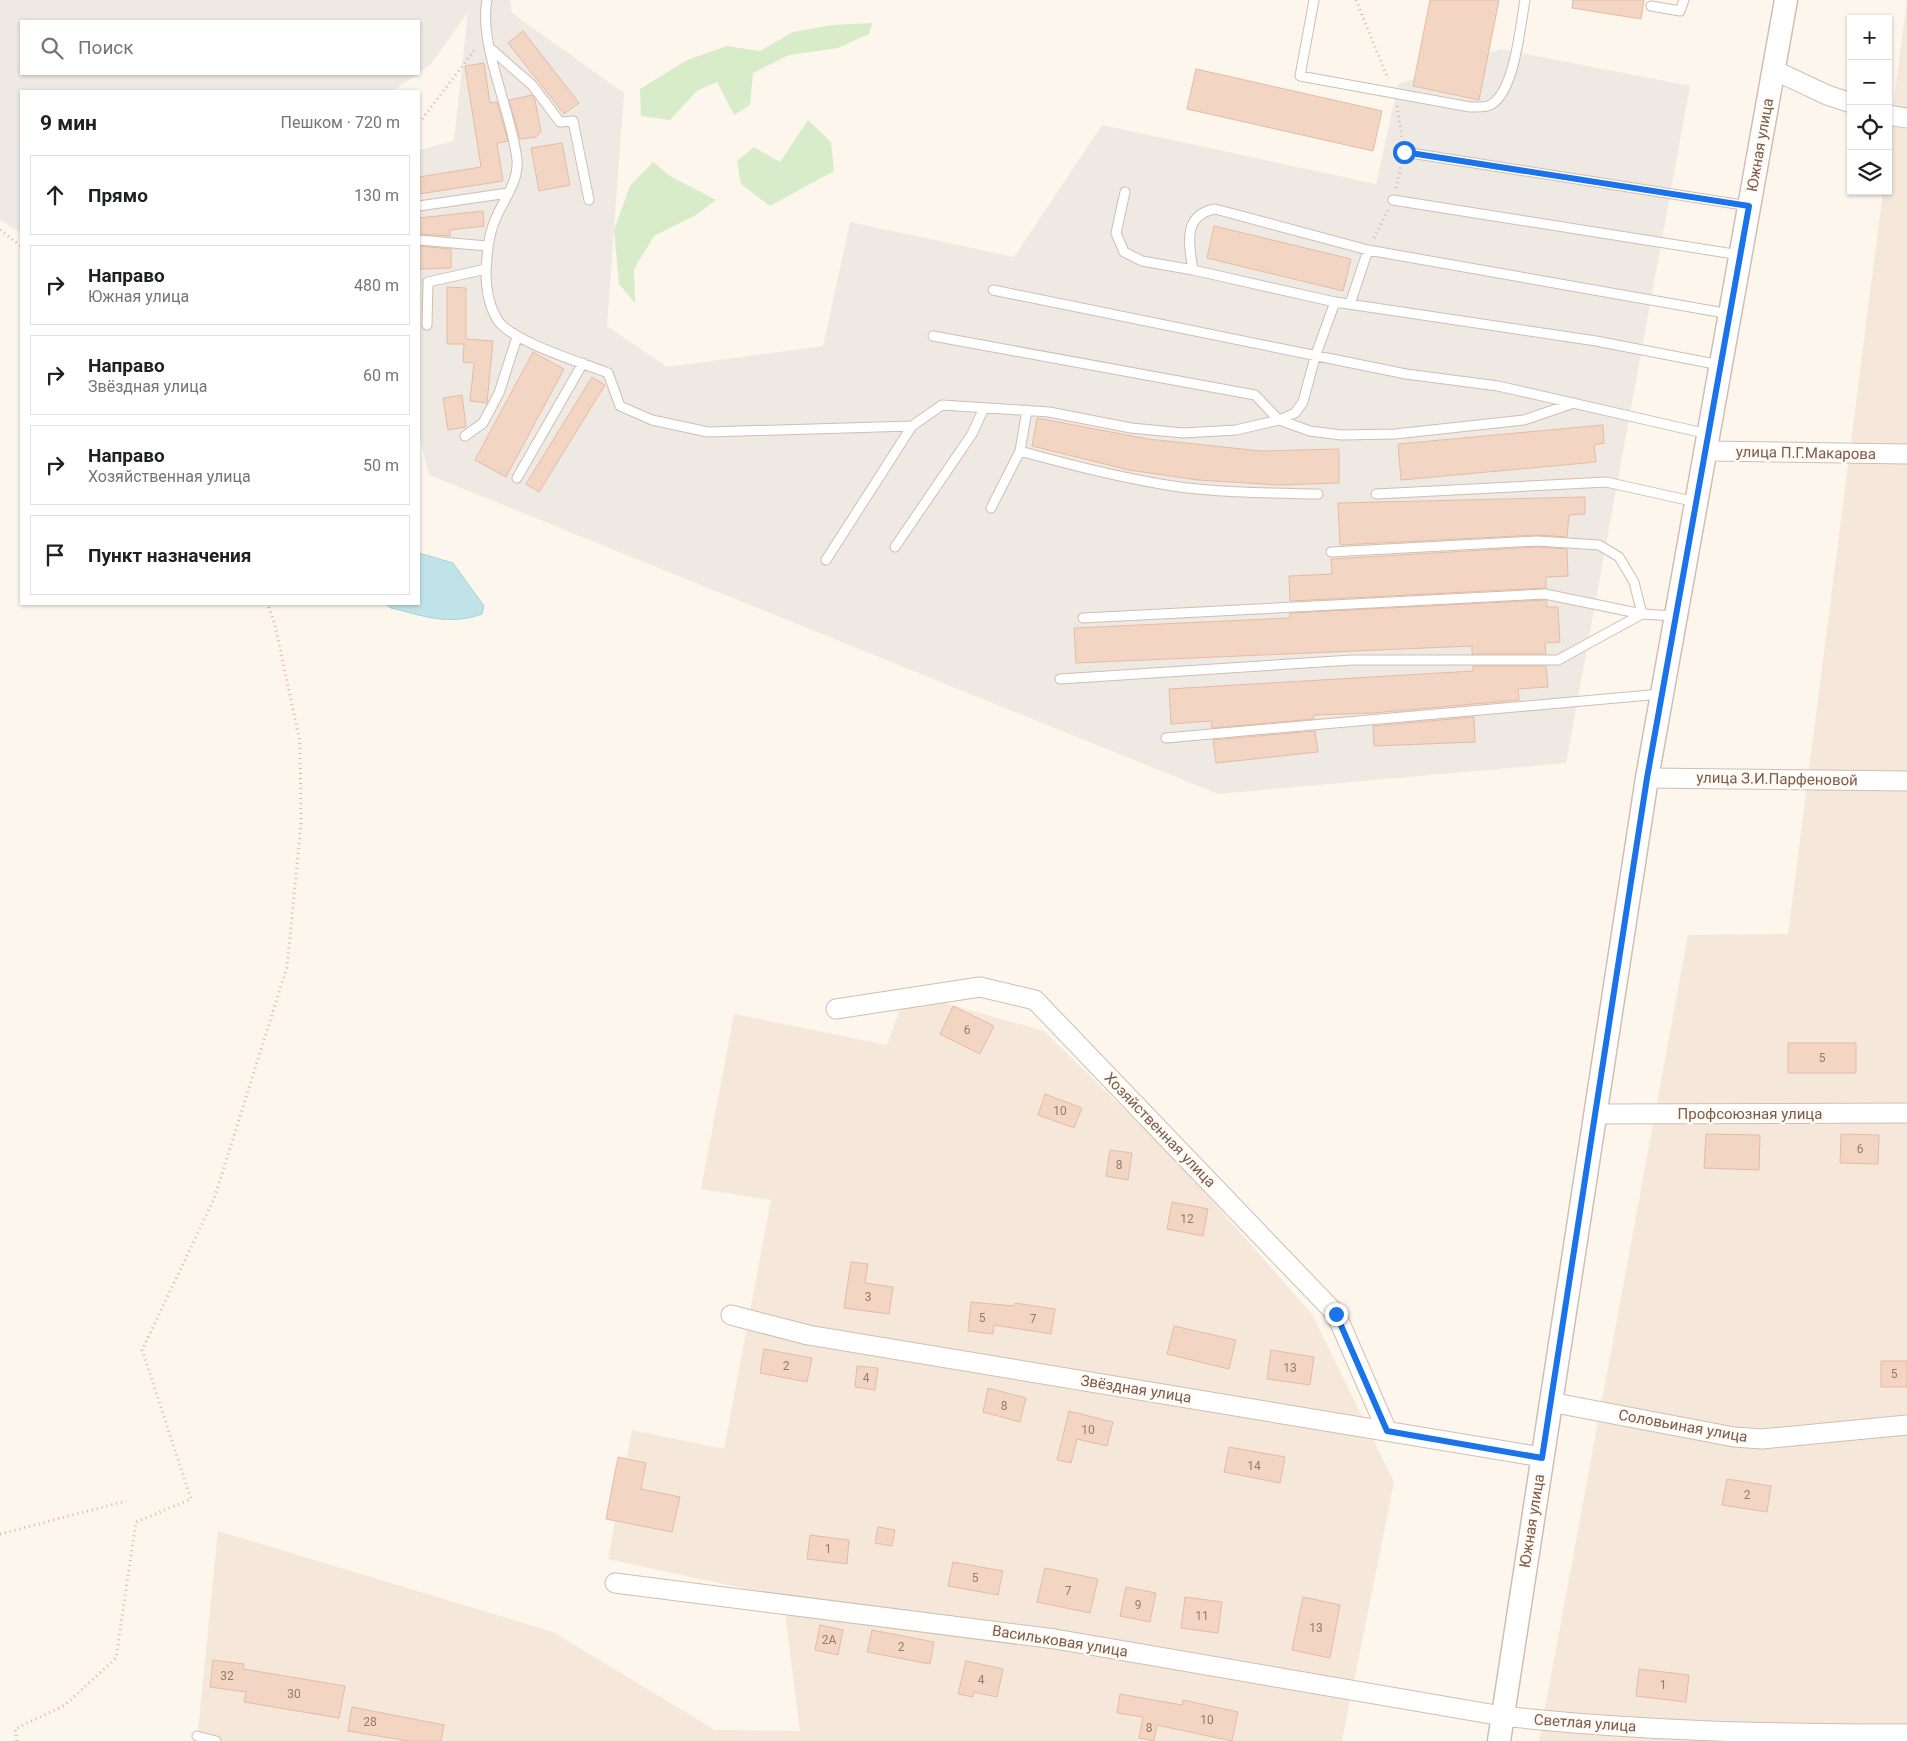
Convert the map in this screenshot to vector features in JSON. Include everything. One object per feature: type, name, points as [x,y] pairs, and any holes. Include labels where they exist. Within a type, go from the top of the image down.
[{"type":"street","name":"Южная улица","points":[[1499,1741],[1647,778],[1786,0]]},
{"type":"street","points":[[1774,70],[1827,95],[1847,102]]},
{"type":"street","points":[[1892,116],[1907,118]]},
{"type":"street","name":"улица П.Г.Макарова","points":[[1706,442],[1907,454]]},
{"type":"street","name":"улица З.И.Парфеновой","points":[[1647,778],[1907,781]]},
{"type":"street","name":"Хозяйственная улица","points":[[836,1009],[980,987],[1035,1000],[1336,1314],[1387,1431]]},
{"type":"street","name":"Профсоюзная улица","points":[[1594,1114],[1907,1113]]},
{"type":"street","name":"Звёздная улица","points":[[731,1315],[808,1335],[1542,1458]]},
{"type":"street","name":"Соловьиная улица","points":[[1550,1402],[1734,1437],[1762,1439],[1907,1425]]},
{"type":"street","name":"Васильковая улица","points":[[615,1583],[1055,1638],[1502,1716]]},
{"type":"street","name":"Светлая улица","points":[[1502,1716],[1570,1724],[1764,1734],[1907,1734]]},
{"type":"lane","points":[[487,0],[487,34],[514,137],[517,162],[515,179],[494,220],[487,246],[486,294],[497,321],[517,337],[608,373],[620,406],[652,420],[708,432],[912,426]]},
{"type":"lane","points":[[1314,0],[1300,76],[1470,107],[1490,106],[1502,96],[1508,78],[1525,0]]},
{"type":"lane","points":[[1651,6],[1680,11],[1684,0]]},
{"type":"lane","points":[[490,49],[532,85],[560,122],[573,121],[589,200]]},
{"type":"lane","points":[[1404,152],[1749,206]]},
{"type":"lane","points":[[1125,192],[1116,233],[1124,252],[1142,261],[1193,270],[1336,302],[1596,341],[1720,365]]},
{"type":"lane","points":[[420,206],[508,193]]},
{"type":"lane","points":[[1394,200],[1741,255]]},
{"type":"lane","points":[[1193,270],[1188,238],[1194,221],[1204,211],[1215,209],[1368,250],[1730,314]]},
{"type":"lane","points":[[420,240],[487,246]]},
{"type":"lane","points":[[1350,304],[1368,250]]},
{"type":"lane","points":[[427,325],[428,282],[486,269]]},
{"type":"lane","points":[[993,290],[1315,357],[1406,374],[1498,386],[1574,403],[1706,442]]},
{"type":"lane","points":[[826,560],[912,426],[942,405],[1049,412],[1131,428],[1183,433],[1236,430],[1279,420],[1295,413],[1303,402],[1315,357],[1336,302]]},
{"type":"lane","points":[[933,336],[1255,395],[1279,420],[1310,431],[1341,435],[1395,434],[1524,420],[1574,403]]},
{"type":"lane","points":[[465,436],[483,423],[499,393],[517,337]]},
{"type":"lane","points":[[517,478],[583,363]]},
{"type":"lane","points":[[894,547],[972,434],[984,408]]},
{"type":"lane","points":[[991,508],[1020,451],[1027,410]]},
{"type":"lane","points":[[1020,451],[1086,469],[1173,486],[1245,493],[1318,494]]},
{"type":"lane","points":[[1376,494],[1606,482],[1696,502]]},
{"type":"lane","points":[[1331,552],[1537,541],[1599,545],[1619,557],[1634,582],[1642,614]]},
{"type":"lane","points":[[1082,618],[1545,594],[1642,614],[1676,616]]},
{"type":"lane","points":[[1060,679],[1352,660],[1558,660],[1642,614]]},
{"type":"lane","points":[[1166,738],[1662,694]]},
{"type":"lane","points":[[197,1736],[216,1741]]},
{"type":"path","points":[[1356,0],[1395,94],[1404,152],[1394,200],[1368,250]]},
{"type":"path","points":[[420,122],[487,34]]},
{"type":"path","points":[[0,230],[20,245]]},
{"type":"path","points":[[17,1741],[15,1729],[65,1705],[116,1658],[136,1522],[191,1499],[142,1350],[214,1199],[287,966],[301,824],[300,742],[275,624],[268,605]]},
{"type":"path","points":[[0,1534],[126,1501]]},
{"type":"shaded area","points":[[0,0],[510,0],[512,13],[624,93],[607,326],[667,367],[823,346],[850,222],[1014,257],[1102,125],[1376,184],[1398,84],[1501,49],[1690,86],[1566,763],[1218,794],[429,475],[420,439],[420,150],[454,141],[468,12],[431,64],[420,72],[420,20],[20,20],[20,75],[416,75],[394,90],[20,90],[20,232],[0,220]]},
{"type":"shaded area","points":[[1907,0],[1907,1741],[1539,1741],[1688,935],[1788,934],[1882,195],[1892,195],[1892,115]]},
{"type":"shaded area","points":[[906,992],[1044,1031],[1175,1159],[1312,1314],[1394,1482],[1342,1741],[197,1741],[218,1531],[553,1632],[715,1730],[800,1731],[783,1597],[608,1559],[632,1430],[724,1449],[771,1200],[701,1189],[734,1014],[887,1045]]},
{"type":"green space","points":[[872,23],[869,34],[838,48],[789,55],[753,73],[750,105],[734,115],[717,82],[697,91],[670,120],[641,116],[640,89],[687,60],[727,46],[760,51],[793,32],[832,25]]},
{"type":"green space","points":[[808,120],[831,142],[834,171],[770,206],[741,184],[737,161],[754,147],[780,162]]},
{"type":"green space","points":[[653,162],[670,176],[716,200],[696,215],[654,236],[634,269],[635,303],[619,284],[614,230],[630,186]]},
{"type":"water","points":[[420,553],[453,563],[484,606],[482,614],[458,619],[426,617],[391,608],[387,605],[420,605]]},
{"type":"building","points":[[1430,0],[1499,0],[1479,100],[1413,86]]},
{"type":"building","points":[[1573,0],[1644,0],[1641,19],[1572,8]]},
{"type":"building","points":[[523,31],[579,103],[564,114],[508,43]]},
{"type":"building","points":[[484,63],[490,103],[497,102],[508,141],[497,143],[503,181],[420,194],[420,177],[481,167],[465,66]]},
{"type":"building","points":[[1196,69],[1382,111],[1373,151],[1187,109]]},
{"type":"building","points":[[532,95],[535,100],[541,132],[536,137],[520,139],[509,100]]},
{"type":"building","points":[[562,143],[570,185],[539,191],[531,148]]},
{"type":"building","points":[[483,211],[484,226],[450,230],[450,236],[420,234],[420,218]]},
{"type":"building","points":[[1214,226],[1351,259],[1343,291],[1207,258]]},
{"type":"building","points":[[420,246],[451,249],[451,268],[420,269]]},
{"type":"building","points":[[447,287],[466,288],[466,339],[493,341],[487,403],[470,401],[474,363],[463,362],[464,344],[447,344]]},
{"type":"building","points":[[533,352],[564,369],[506,477],[475,460]]},
{"type":"building","points":[[592,377],[605,385],[539,492],[526,484]]},
{"type":"building","points":[[462,395],[466,427],[448,430],[443,398]]},
{"type":"building","points":[[1037,418],[1148,439],[1261,451],[1339,449],[1339,483],[1279,485],[1198,480],[1129,470],[1032,446]]},
{"type":"building","points":[[1603,425],[1604,443],[1594,445],[1596,462],[1401,480],[1398,444]]},
{"type":"building","points":[[1585,497],[1585,514],[1569,515],[1567,537],[1537,535],[1340,545],[1338,503]]},
{"type":"building","points":[[1537,547],[1567,549],[1568,576],[1546,577],[1546,588],[1290,601],[1289,576],[1332,574],[1331,559]]},
{"type":"building","points":[[1547,601],[1547,607],[1558,607],[1560,642],[1545,643],[1546,654],[1472,654],[1472,646],[1076,663],[1074,628],[1290,618],[1290,613]]},
{"type":"building","points":[[1473,666],[1546,666],[1548,687],[1518,689],[1519,700],[1373,713],[1314,715],[1314,719],[1212,728],[1211,721],[1171,724],[1169,689],[1473,671]]},
{"type":"building","points":[[1474,717],[1475,742],[1374,746],[1373,726]]},
{"type":"building","points":[[1315,731],[1318,752],[1216,763],[1213,740]]},
{"type":"building","points":[[953,1006],[994,1026],[980,1054],[940,1034]]},
{"type":"building","points":[[1788,1043],[1856,1043],[1856,1073],[1788,1073]]},
{"type":"building","points":[[1045,1094],[1082,1108],[1074,1128],[1038,1115]]},
{"type":"building","points":[[1706,1134],[1760,1135],[1759,1170],[1704,1168]]},
{"type":"building","points":[[1841,1134],[1879,1135],[1878,1164],[1840,1163]]},
{"type":"building","points":[[1110,1150],[1132,1153],[1128,1180],[1106,1176]]},
{"type":"building","points":[[1172,1202],[1208,1209],[1203,1236],[1167,1229]]},
{"type":"building","points":[[851,1262],[868,1264],[865,1283],[893,1287],[889,1314],[844,1308]]},
{"type":"building","points":[[971,1302],[1014,1306],[1015,1303],[1055,1309],[1051,1334],[994,1325],[993,1334],[968,1331]]},
{"type":"building","points":[[1174,1326],[1236,1340],[1229,1369],[1167,1354]]},
{"type":"building","points":[[764,1349],[812,1358],[807,1382],[760,1373]]},
{"type":"building","points":[[1271,1350],[1314,1357],[1310,1385],[1267,1379]]},
{"type":"building","points":[[1881,1361],[1907,1361],[1907,1387],[1881,1387]]},
{"type":"building","points":[[857,1366],[878,1368],[875,1390],[855,1387]]},
{"type":"building","points":[[988,1388],[1026,1398],[1020,1422],[983,1412]]},
{"type":"building","points":[[1069,1411],[1113,1422],[1107,1446],[1077,1439],[1071,1463],[1057,1460]]},
{"type":"building","points":[[1229,1447],[1285,1457],[1280,1483],[1224,1472]]},
{"type":"building","points":[[618,1457],[646,1463],[641,1489],[680,1497],[672,1532],[606,1519]]},
{"type":"building","points":[[1727,1479],[1771,1486],[1767,1512],[1722,1505]]},
{"type":"building","points":[[878,1527],[895,1530],[892,1546],[875,1543]]},
{"type":"building","points":[[810,1535],[849,1540],[847,1564],[807,1559]]},
{"type":"building","points":[[953,1562],[1003,1571],[998,1595],[948,1586]]},
{"type":"building","points":[[1045,1568],[1098,1579],[1090,1613],[1037,1602]]},
{"type":"building","points":[[1126,1587],[1156,1593],[1150,1622],[1120,1616]]},
{"type":"building","points":[[1185,1597],[1222,1602],[1218,1633],[1181,1628]]},
{"type":"building","points":[[1303,1597],[1340,1605],[1330,1658],[1292,1650]]},
{"type":"building","points":[[820,1625],[843,1630],[838,1655],[815,1650]]},
{"type":"building","points":[[872,1630],[934,1642],[930,1664],[867,1652]]},
{"type":"building","points":[[213,1660],[244,1664],[243,1669],[345,1686],[339,1718],[244,1702],[246,1692],[210,1687]]},
{"type":"building","points":[[966,1661],[1003,1669],[997,1697],[974,1692],[973,1697],[958,1694]]},
{"type":"building","points":[[1639,1669],[1689,1675],[1686,1702],[1636,1696]]},
{"type":"building","points":[[1120,1694],[1182,1705],[1183,1700],[1238,1712],[1232,1741],[1157,1725],[1154,1741],[1139,1738],[1143,1717],[1117,1713]]},
{"type":"building","points":[[352,1707],[444,1725],[441,1741],[408,1741],[348,1731]]},
{"type":"route","points":[[1336,1314],[1387,1431],[1542,1458],[1647,778],[1749,206],[1404,152]]}]
